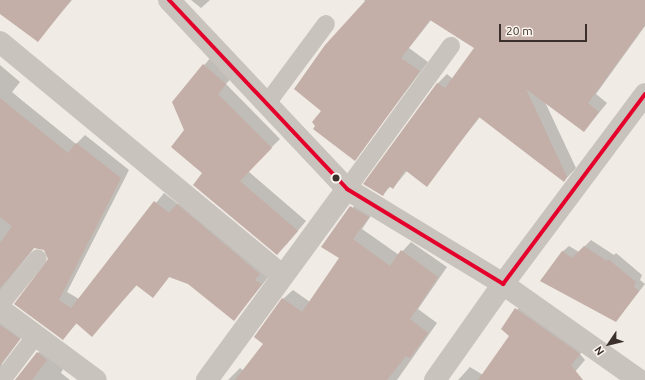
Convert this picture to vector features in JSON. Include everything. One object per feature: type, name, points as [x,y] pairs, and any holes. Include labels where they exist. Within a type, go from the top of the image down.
[{"type":"street","points":[[169,0],[268,102],[347,188],[503,284],[639,380]]},
{"type":"street","points":[[0,42],[283,276]]},
{"type":"street","points":[[435,380],[503,284],[645,94]]},
{"type":"street","points":[[207,380],[347,188]]},
{"type":"street","points":[[0,309],[96,380]]},
{"type":"lane","points":[[268,102],[326,24]]},
{"type":"lane","points":[[347,188],[451,46]]},
{"type":"lane","points":[[0,305],[38,258]]},
{"type":"lane","points":[[2,380],[36,335]]},
{"type":"building","points":[[0,0],[71,0],[38,42],[0,14]]},
{"type":"building","points":[[366,0],[645,0],[645,25],[588,103],[599,112],[584,132],[526,89],[567,177],[564,182],[479,117],[427,187],[405,170],[393,189],[389,186],[383,196],[363,184],[437,83],[445,88],[474,48],[430,20],[401,58],[420,71],[355,161],[313,129],[315,126],[312,122],[321,111],[294,89],[325,45]]},
{"type":"building","points":[[203,64],[226,84],[218,94],[272,148],[240,181],[298,231],[277,255],[193,185],[202,173],[171,147],[184,130],[172,102]]},
{"type":"building","points":[[0,98],[68,153],[76,143],[121,178],[59,300],[71,308],[154,201],[169,213],[177,204],[260,274],[255,280],[262,284],[234,321],[188,284],[169,277],[153,298],[136,285],[92,337],[76,323],[63,340],[14,304],[48,259],[44,250],[34,248],[0,288],[0,243],[12,226],[0,217]]},
{"type":"building","points":[[350,206],[369,217],[353,239],[390,266],[401,250],[438,277],[410,319],[428,333],[410,358],[406,356],[387,380],[235,380],[263,344],[254,337],[282,298],[302,312],[339,258],[321,247]]},
{"type":"building","points":[[584,246],[607,261],[608,259],[636,282],[634,287],[639,291],[616,322],[540,281],[562,251],[572,258]]},
{"type":"building","points":[[515,308],[580,354],[571,365],[583,380],[478,380],[509,336],[501,329]]},
{"type":"building","points":[[0,325],[20,339],[0,365]]},
{"type":"building","points":[[37,352],[47,360],[32,380],[15,380]]},
{"type":"transit line","points":[[169,0],[347,189],[503,284]]},
{"type":"transit line","points":[[503,284],[645,94]]}]
